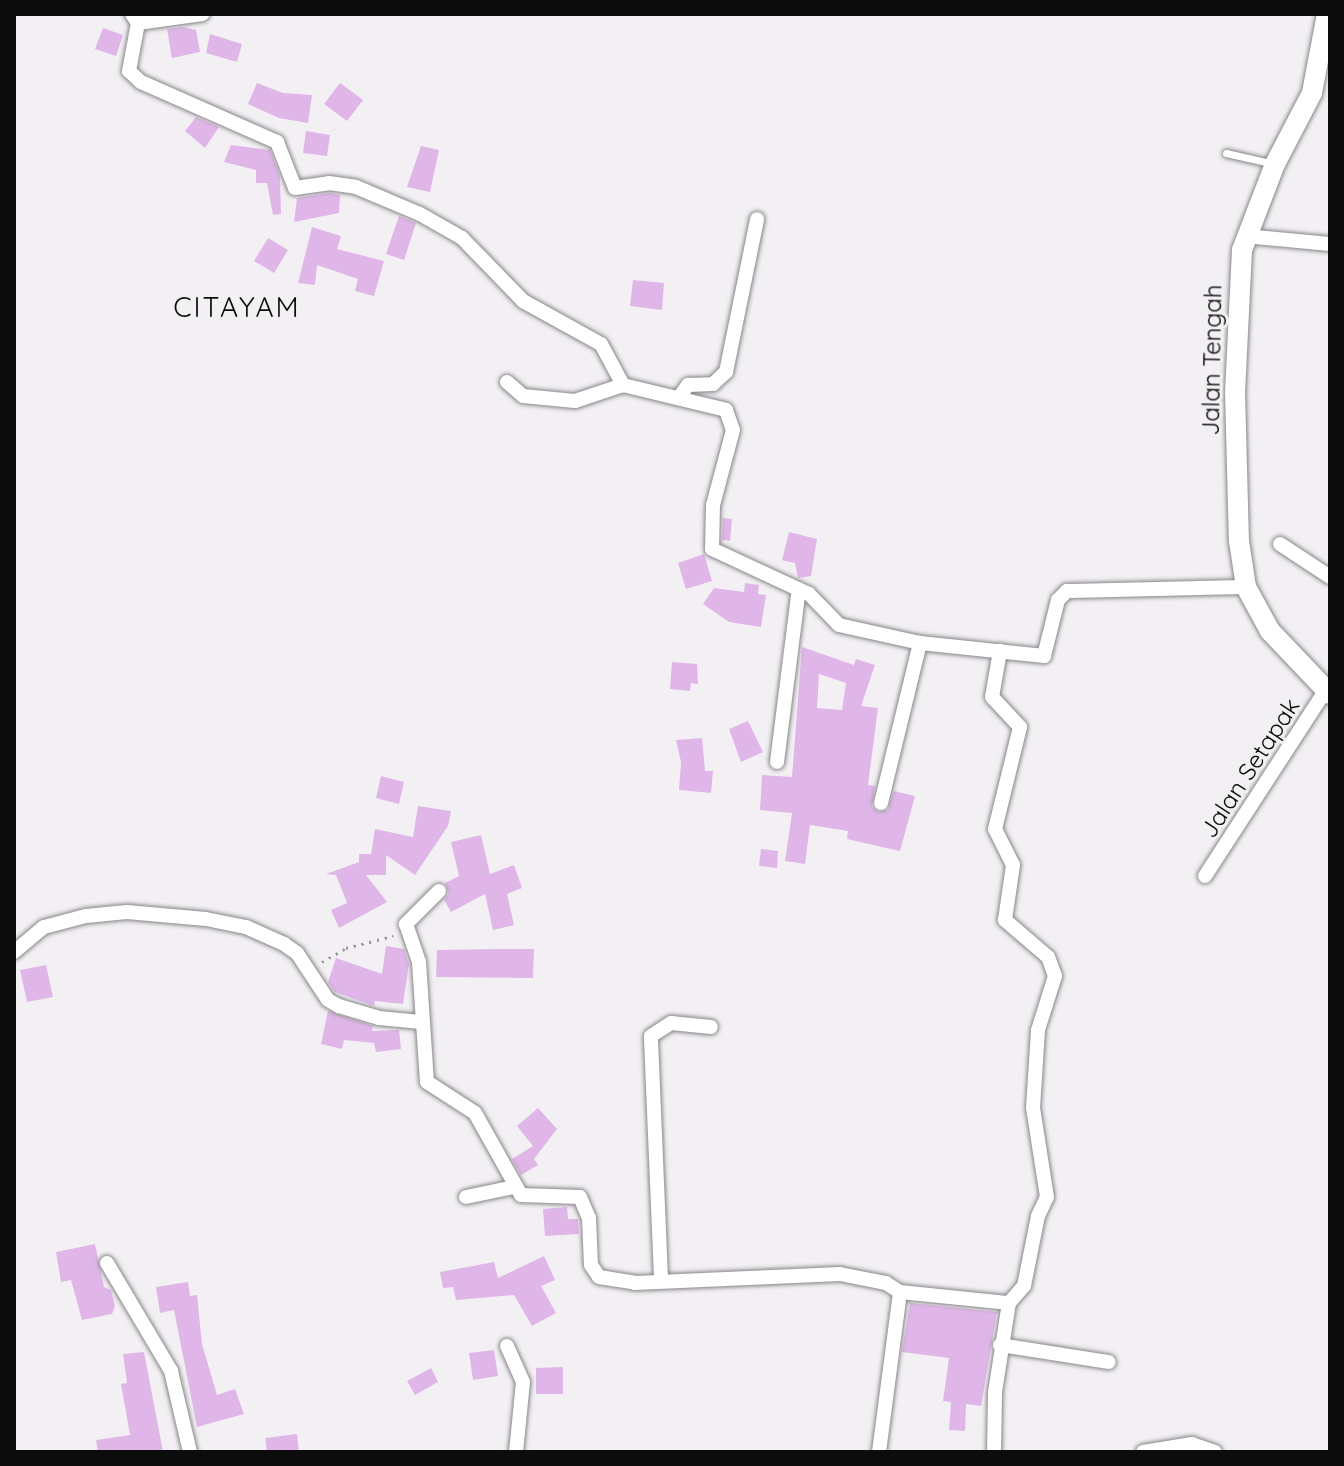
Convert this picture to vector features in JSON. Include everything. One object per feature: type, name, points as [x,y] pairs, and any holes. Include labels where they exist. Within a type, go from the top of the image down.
[{"type":"main road","name":"Jalan Tengah","points":[[1327,14],[1312,93],[1275,164],[1245,236],[1235,391],[1239,541],[1246,587],[1270,631],[1329,689]]},
{"type":"street","points":[[202,14],[135,18],[129,71],[141,82],[277,142],[295,188],[329,183],[356,187],[462,238],[523,301],[601,344],[623,385]]},
{"type":"street","points":[[680,396],[688,385],[713,384],[726,372],[757,219]]},
{"type":"street","points":[[1245,236],[1330,244]]},
{"type":"street","points":[[507,382],[523,396],[575,401],[623,385],[680,396],[726,410],[733,422],[713,505],[712,549],[799,589],[839,625],[920,643],[1044,656],[1058,600],[1067,591],[1246,587]]},
{"type":"street","points":[[1280,544],[1330,577]]},
{"type":"street","points":[[777,762],[799,589]]},
{"type":"street","points":[[881,803],[920,643]]},
{"type":"street","points":[[994,1452],[1000,1345],[1009,1303],[1024,1286],[1047,1197],[1033,1108],[1038,1030],[1055,976],[1048,957],[1005,920],[1013,865],[995,829],[1020,727],[992,697],[1000,651]]},
{"type":"street","name":"Jalan Setapak","points":[[1205,876],[1329,689]]},
{"type":"street","points":[[439,891],[406,924],[419,962],[423,1073],[430,1088],[475,1113],[514,1187],[529,1198],[552,1192],[580,1197],[589,1218],[591,1265],[599,1277],[621,1283],[661,1278],[840,1274],[886,1283],[900,1292],[1009,1303]]},
{"type":"street","points":[[14,952],[44,927],[69,919],[153,912],[262,933],[297,953],[328,1000],[379,1018],[421,1022]]},
{"type":"street","points":[[661,1278],[651,1036],[671,1023],[711,1027]]},
{"type":"street","points":[[466,1197],[514,1187]]},
{"type":"street","points":[[107,1263],[171,1371],[190,1452]]},
{"type":"street","points":[[879,1452],[900,1292]]},
{"type":"street","points":[[1000,1345],[1109,1362]]},
{"type":"street","points":[[507,1346],[523,1382],[516,1452]]},
{"type":"street","points":[[1143,1452],[1192,1444],[1215,1452]]},
{"type":"lane","points":[[1226,153],[1275,164]]},
{"type":"path","points":[[309,970],[346,948],[392,937],[406,924]]},
{"type":"building","points":[[183,27],[196,30],[200,52],[172,58],[167,29]]},
{"type":"building","points":[[103,28],[123,35],[116,56],[95,49]]},
{"type":"building","points":[[210,34],[242,44],[237,62],[206,53]]},
{"type":"building","points":[[257,83],[283,93],[312,95],[308,123],[279,118],[248,104]]},
{"type":"building","points":[[340,83],[363,100],[347,121],[324,104]]},
{"type":"building","points":[[196,117],[219,127],[205,148],[185,131]]},
{"type":"building","points":[[306,131],[330,135],[327,156],[303,153]]},
{"type":"building","points":[[231,145],[270,150],[280,176],[281,214],[273,215],[267,183],[256,183],[256,170],[224,162]]},
{"type":"building","points":[[421,146],[439,150],[430,192],[407,187]]},
{"type":"building","points":[[329,193],[340,195],[339,213],[294,222],[297,198]]},
{"type":"building","points":[[399,216],[416,223],[404,260],[386,254]]},
{"type":"building","points":[[312,227],[341,236],[337,249],[384,261],[374,296],[355,291],[358,279],[317,265],[315,285],[298,283]]},
{"type":"building","points":[[268,238],[288,250],[274,273],[254,261]]},
{"type":"building","points":[[633,280],[664,283],[662,310],[630,306]]},
{"type":"building","points":[[723,518],[732,519],[730,541],[722,540]]},
{"type":"building","points":[[789,532],[817,539],[811,576],[798,578],[795,563],[782,560]]},
{"type":"building","points":[[704,554],[712,581],[686,589],[678,563]]},
{"type":"building","points":[[745,583],[759,585],[758,594],[766,595],[761,627],[729,622],[703,604],[714,588],[744,592]]},
{"type":"building","points":[[802,647],[854,665],[856,659],[875,665],[861,706],[878,708],[868,785],[875,786],[872,807],[878,812],[888,810],[894,791],[915,796],[900,851],[847,839],[848,831],[810,825],[805,864],[785,861],[792,813],[760,810],[762,775],[792,777]],"holes":[[[819,674],[846,683],[842,710],[817,708]]]},
{"type":"building","points":[[672,662],[697,664],[698,684],[691,683],[690,691],[670,689]]},
{"type":"building","points":[[748,721],[763,752],[741,762],[729,729]]},
{"type":"building","points":[[702,738],[705,771],[713,771],[711,793],[679,790],[681,762],[676,740]]},
{"type":"building","points":[[381,776],[404,782],[399,804],[376,798]]},
{"type":"building","points":[[418,806],[451,811],[448,826],[415,875],[386,855],[386,875],[366,875],[387,902],[339,928],[331,910],[347,903],[336,875],[326,874],[359,862],[359,854],[371,854],[375,829],[413,837]]},
{"type":"building","points":[[481,835],[490,874],[514,865],[522,888],[507,894],[514,925],[493,930],[485,894],[451,912],[444,900],[449,893],[445,883],[459,876],[451,842]]},
{"type":"building","points":[[761,849],[778,851],[777,868],[759,866]]},
{"type":"building","points":[[386,946],[404,949],[409,964],[403,1004],[375,1001],[374,1006],[335,992],[328,982],[336,958],[382,974]]},
{"type":"building","points":[[534,949],[533,978],[436,977],[437,950]]},
{"type":"building","points":[[46,965],[53,997],[27,1002],[20,970]]},
{"type":"building","points":[[328,1011],[373,1026],[372,1031],[399,1030],[401,1049],[376,1052],[374,1043],[344,1040],[342,1049],[321,1044]]},
{"type":"building","points":[[538,1108],[557,1129],[534,1159],[538,1165],[521,1175],[512,1159],[533,1146],[517,1126]]},
{"type":"building","points":[[567,1207],[568,1219],[578,1219],[579,1234],[545,1236],[543,1209]]},
{"type":"building","points":[[95,1244],[104,1287],[111,1290],[115,1306],[112,1314],[82,1320],[71,1280],[61,1282],[56,1252]]},
{"type":"building","points":[[544,1256],[555,1280],[541,1286],[556,1313],[532,1326],[514,1295],[456,1300],[453,1287],[443,1288],[440,1272],[494,1262],[498,1278]]},
{"type":"building","points":[[188,1282],[190,1296],[197,1295],[202,1344],[217,1395],[235,1389],[244,1414],[197,1427],[174,1310],[160,1313],[156,1287]]},
{"type":"building","points":[[910,1303],[997,1312],[981,1406],[966,1404],[965,1431],[949,1430],[951,1402],[943,1401],[949,1358],[902,1352]]},
{"type":"building","points":[[494,1350],[498,1376],[473,1380],[469,1353]]},
{"type":"building","points":[[144,1352],[163,1452],[98,1452],[96,1440],[130,1435],[121,1384],[127,1383],[123,1354]]},
{"type":"building","points":[[563,1367],[563,1394],[536,1394],[536,1368]]},
{"type":"building","points":[[431,1368],[438,1382],[415,1395],[407,1381]]},
{"type":"building","points":[[297,1434],[299,1452],[267,1452],[265,1438]]},
{"type":"district","name":"CITAYAM","points":[[237,307]]}]
